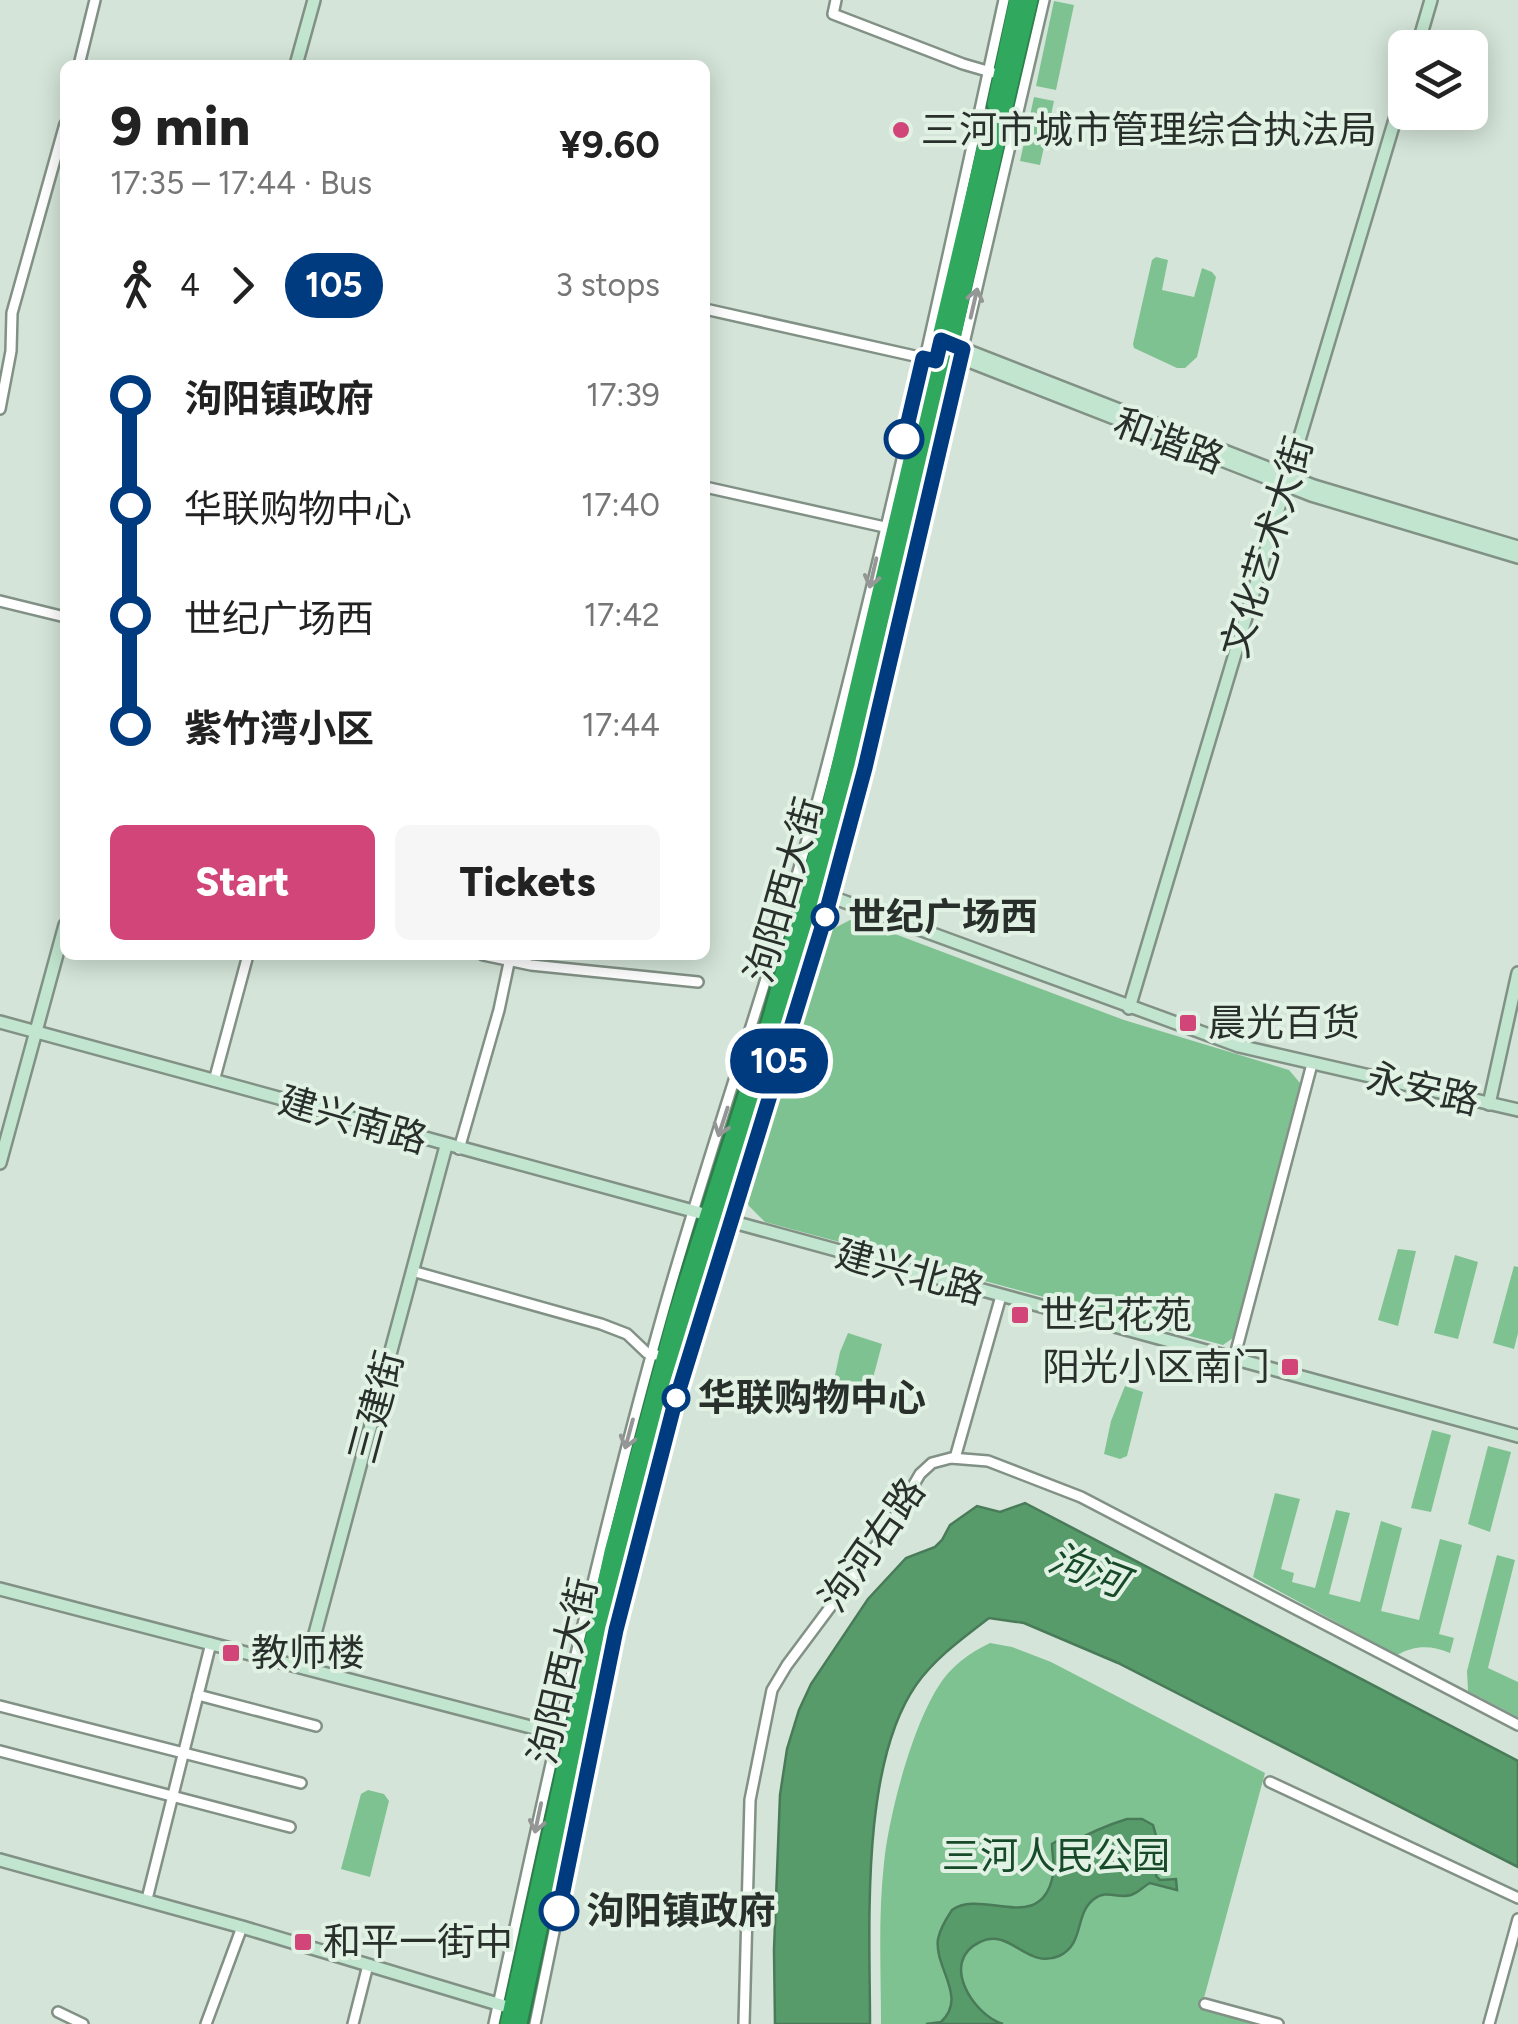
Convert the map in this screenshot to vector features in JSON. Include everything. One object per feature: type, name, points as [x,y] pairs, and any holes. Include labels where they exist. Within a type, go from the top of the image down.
[{"type":"highway","name":"泃阳西大街","points":[[518,2024],[623,1555],[712,1218],[844,752],[890,529],[945,352],[995,73],[1017,0]]},
{"type":"highway","name":"泃阳西大街","points":[[506,2012],[563,1736],[658,1356],[712,1218],[824,894],[945,352],[1030,0]]},
{"type":"street","points":[[80,60],[95,0]]},
{"type":"street","points":[[297,60],[314,0]]},
{"type":"street","points":[[836,0],[833,14],[995,73]]},
{"type":"street","points":[[945,352],[995,73],[1004,0]]},
{"type":"street","points":[[945,352],[1044,0]]},
{"type":"street","points":[[1422,30],[1431,0]]},
{"type":"street","name":"文化艺术大街","points":[[1128,1008],[1392,130]]},
{"type":"street","points":[[0,409],[11,350],[12,313],[60,150]]},
{"type":"street","points":[[710,310],[945,352]]},
{"type":"street","name":"和谐路","points":[[945,352],[1287,481],[1518,557]]},
{"type":"street","name":"和谐路","points":[[1287,481],[1518,547]]},
{"type":"street","points":[[710,489],[890,529]]},
{"type":"street","points":[[0,600],[60,616]]},
{"type":"street","name":"永安路","points":[[824,894],[1239,1046],[1518,1110]]},
{"type":"street","points":[[0,1163],[60,943]]},
{"type":"street","points":[[214,1081],[247,960]]},
{"type":"street","points":[[452,1148],[499,1010],[510,960]]},
{"type":"street","points":[[526,960],[698,982]]},
{"type":"street","points":[[616,971],[617,960]]},
{"type":"street","points":[[1489,1104],[1513,1012],[1518,972]]},
{"type":"street","name":"建兴南路","points":[[0,1022],[712,1218]]},
{"type":"street","points":[[1234,1360],[1312,1064]]},
{"type":"street","name":"三建街","points":[[306,1668],[412,1272],[452,1148]]},
{"type":"street","points":[[535,2024],[616,1630],[682,1376],[712,1218]]},
{"type":"street","name":"建兴北路","points":[[712,1218],[1518,1436]]},
{"type":"street","points":[[412,1272],[600,1324],[635,1339],[658,1356]]},
{"type":"street","points":[[955,1458],[1001,1296]]},
{"type":"street","name":"泃河右路","points":[[744,2024],[750,1800],[772,1690],[887,1531],[920,1474],[932,1464],[955,1458],[988,1461],[1118,1514],[1518,1725]]},
{"type":"street","points":[[0,1588],[563,1736]]},
{"type":"street","points":[[146,1900],[212,1643]]},
{"type":"street","points":[[198,1695],[316,1726]]},
{"type":"street","points":[[0,1706],[302,1782]]},
{"type":"street","points":[[0,1752],[290,1828]]},
{"type":"street","points":[[1270,1782],[1518,1898]]},
{"type":"street","points":[[0,1860],[242,1927],[506,2012],[494,2024]]},
{"type":"street","points":[[1489,2024],[1518,1919]]},
{"type":"street","points":[[206,2024],[242,1927]]},
{"type":"street","points":[[353,2024],[368,1965]]},
{"type":"street","points":[[1206,2004],[1278,2024]]},
{"type":"street","points":[[58,2012],[83,2024]]},
{"type":"green space","points":[[1054,1],[1074,5],[1056,90],[1036,86]]},
{"type":"green space","points":[[1034,97],[1054,101],[1040,165],[1020,161]]},
{"type":"green space","points":[[1152,260],[1168,260],[1162,290],[1194,297],[1202,268],[1216,277],[1197,357],[1185,368],[1134,348]]},
{"type":"green space","points":[[850,920],[1124,1020],[1289,1070],[1300,1083],[1233,1338],[1223,1345],[765,1222],[749,1206],[742,1191],[829,931]]},
{"type":"green space","points":[[1398,1249],[1416,1251],[1398,1326],[1378,1320]]},
{"type":"green space","points":[[1455,1255],[1478,1262],[1458,1339],[1434,1333]]},
{"type":"green space","points":[[1514,1266],[1518,1267],[1518,1333],[1514,1349],[1493,1343]]},
{"type":"green space","points":[[848,1333],[882,1344],[868,1397],[863,1402],[831,1394]]},
{"type":"green space","points":[[1125,1386],[1143,1392],[1127,1456],[1120,1459],[1104,1454],[1111,1421]]},
{"type":"green space","points":[[1432,1430],[1451,1435],[1431,1512],[1411,1508]]},
{"type":"green space","points":[[1488,1446],[1511,1452],[1490,1532],[1468,1524]]},
{"type":"green space","points":[[1275,1493],[1300,1499],[1281,1569],[1294,1573],[1292,1582],[1315,1588],[1336,1510],[1350,1513],[1329,1594],[1360,1602],[1381,1521],[1402,1528],[1381,1611],[1419,1620],[1440,1539],[1462,1545],[1439,1634],[1454,1638],[1450,1653],[1423,1647],[1397,1655],[1253,1577]]},
{"type":"green space","points":[[1497,1555],[1515,1560],[1488,1668],[1518,1682],[1518,1717],[1468,1691],[1467,1671]]},
{"type":"green space","name":"三河人民公园","points":[[990,1643],[1051,1662],[1265,1773],[1201,2009],[1255,2024],[881,2024],[882,1883],[903,1772],[928,1704],[943,1680],[961,1661]]},
{"type":"green space","points":[[368,1790],[384,1794],[389,1801],[370,1877],[341,1869],[361,1794]]},
{"type":"water","name":"泃河","points":[[1025,1503],[1518,1761],[1518,1867],[1118,1663],[1024,1623],[989,1618],[941,1657],[916,1685],[898,1719],[885,1759],[872,1849],[870,2024],[775,2024],[780,1795],[787,1749],[811,1684],[868,1599],[906,1558],[935,1547],[950,1525],[977,1506],[1000,1512]]},
{"type":"water","points":[[1127,1819],[1142,1819],[1153,1825],[1161,1853],[1156,1876],[1160,1880],[1176,1879],[1177,1890],[1150,1883],[1131,1895],[1099,1896],[1088,1905],[1073,1944],[1059,1956],[1048,1959],[1037,1958],[1000,1940],[980,1942],[968,1951],[961,1974],[981,2010],[1003,2024],[926,2024],[941,2022],[951,2003],[938,1939],[952,1910],[964,1905],[1024,1907],[1036,1903],[1046,1893],[1053,1875],[1052,1844],[1059,1840],[1067,1845]]},
{"type":"bus line","name":"105","points":[[559,1911],[616,1630],[682,1376],[823,924],[865,768],[963,349],[941,340],[936,361],[923,358],[904,439]]},
{"type":"place","name":"三河市城市管理综合执法局","points":[[901,130]]},
{"type":"place","name":"世纪广场西","points":[[825,917]]},
{"type":"place","name":"晨光百货","points":[[1188,1023]]},
{"type":"place","name":"世纪花苑","points":[[1020,1315]]},
{"type":"place","name":"阳光小区南门","points":[[1290,1367]]},
{"type":"place","name":"华联购物中心","points":[[676,1398]]},
{"type":"place","name":"教师楼","points":[[231,1653]]},
{"type":"place","name":"泃阳镇政府","points":[[559,1911]]},
{"type":"place","name":"和平一街中","points":[[303,1942]]}]
